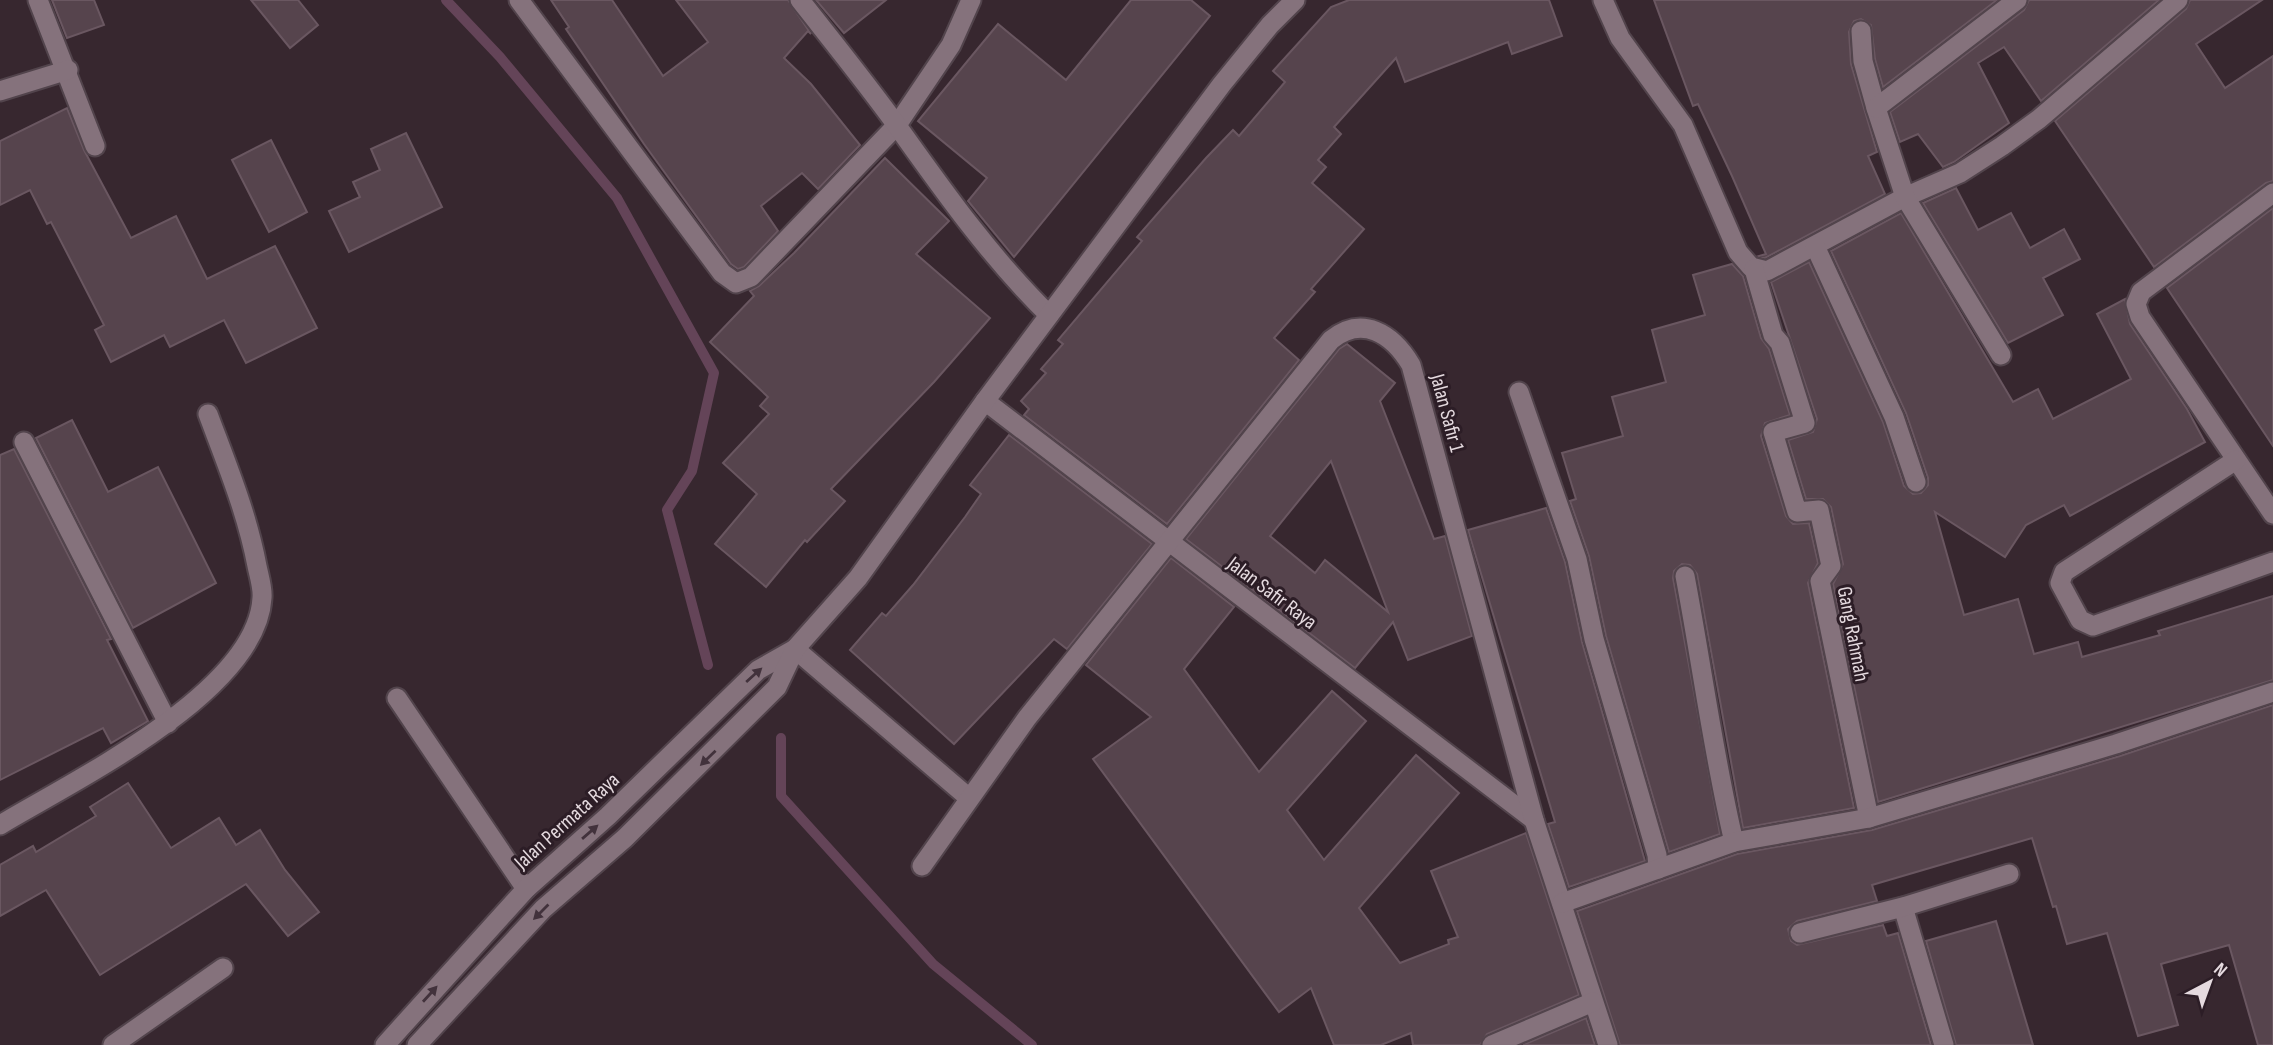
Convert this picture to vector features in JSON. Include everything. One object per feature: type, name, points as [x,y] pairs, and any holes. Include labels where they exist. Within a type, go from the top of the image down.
[{"type":"street","points":[[38,0],[96,146]]},
{"type":"street","points":[[519,0],[722,273],[736,283],[751,277],[897,125],[951,45],[971,0]]},
{"type":"street","points":[[800,0],[897,125],[952,204],[1020,287],[1049,315]]},
{"type":"street","points":[[417,1045],[543,909],[625,838],[777,687],[795,649],[858,578],[985,401],[1222,84],[1270,25],[1295,0]]},
{"type":"street","points":[[1603,0],[1620,38],[1683,125],[1738,252],[1754,269],[1772,269],[1905,197],[1960,173],[2039,119],[2178,0]]},
{"type":"street","points":[[1875,108],[2017,0]]},
{"type":"street","points":[[1861,31],[1863,61],[1875,108],[1905,197],[2001,355]]},
{"type":"street","points":[[0,91],[68,70]]},
{"type":"street","points":[[2273,192],[2141,292],[2136,304],[2140,317],[2273,514]]},
{"type":"street","points":[[1815,246],[1894,417],[1916,482]]},
{"type":"street","name":"Gang Rahmah","points":[[1754,269],[1773,335],[1780,343],[1805,423],[1773,432],[1797,512],[1819,510],[1831,566],[1820,581],[1869,818]]},
{"type":"street","name":"Jalan Safir 1","points":[[922,866],[1027,718],[1331,340],[1346,328],[1364,327],[1400,347],[1411,365],[1534,820],[1608,1045]]},
{"type":"street","points":[[1520,392],[1577,559],[1594,639],[1657,855],[1658,869]]},
{"type":"street","name":"Jalan Safir Raya","points":[[985,401],[1534,820]]},
{"type":"street","points":[[0,825],[168,723],[215,685],[254,631],[262,597],[249,524],[208,414]]},
{"type":"street","points":[[24,442],[168,723]]},
{"type":"street","points":[[2236,460],[2064,572],[2060,583],[2080,620],[2093,626],[2273,562]]},
{"type":"street","points":[[1685,576],[1708,702],[1716,766],[1734,842]]},
{"type":"street","points":[[795,649],[969,798]]},
{"type":"street","name":"Jalan Permata Raya","points":[[385,1045],[526,889],[628,798],[758,670],[795,649]]},
{"type":"street","points":[[1562,903],[1734,842],[1869,818],[2116,744],[2273,692]]},
{"type":"street","points":[[397,698],[526,889]]},
{"type":"street","points":[[1800,933],[1903,907],[2009,874]]},
{"type":"street","points":[[1903,907],[1944,1045]]},
{"type":"street","points":[[113,1045],[223,968]]},
{"type":"street","points":[[1492,1045],[1593,1002]]},
{"type":"building","points":[[52,0],[94,0],[104,25],[67,38]]},
{"type":"building","points":[[251,0],[298,0],[318,25],[290,48]]},
{"type":"building","points":[[551,0],[612,0],[663,76],[708,42],[676,0],[788,0],[811,34],[808,31],[784,58],[811,84],[860,145],[818,189],[802,173],[761,206],[778,231],[744,267],[738,269],[731,264],[644,144],[566,29],[569,27]]},
{"type":"building","points":[[816,0],[886,0],[844,33]]},
{"type":"building","points":[[1131,0],[1191,0],[1210,16],[1014,257],[968,201],[987,178],[918,121],[998,24],[1066,80]]},
{"type":"building","points":[[1349,0],[1549,0],[1562,36],[1512,54],[1508,42],[1405,82],[1396,58],[1334,127],[1341,134],[1318,160],[1326,167],[1312,183],[1364,229],[1311,289],[1315,292],[1274,338],[1299,360],[1167,524],[1024,415],[1029,409],[1021,401],[1046,373],[1041,369],[1063,344],[1058,340],[1142,241],[1137,237],[1206,158],[1233,130],[1239,136],[1285,82],[1273,71],[1331,7]]},
{"type":"building","points":[[1654,0],[1997,0],[1883,87],[1875,59],[1871,25],[1861,19],[1854,21],[1849,32],[1851,64],[1877,152],[1868,156],[1885,194],[1765,258],[1759,256],[1766,254],[1698,104],[1693,106]]},
{"type":"building","points":[[2029,0],[2159,0],[2041,101],[2004,47],[1978,63],[2009,123],[1954,162],[1943,167],[1918,134],[1900,142],[1890,112],[2024,10]]},
{"type":"building","points":[[2190,0],[2262,0],[2196,44],[2225,88],[2273,56],[2273,181],[2266,183],[2154,267],[2055,121],[2186,9]]},
{"type":"building","points":[[67,108],[84,150],[131,238],[176,216],[207,279],[275,246],[317,328],[246,363],[224,320],[170,347],[164,335],[111,362],[95,330],[104,325],[51,222],[47,224],[30,190],[0,205],[0,141]]},
{"type":"building","points":[[406,133],[442,207],[349,252],[329,211],[360,197],[353,182],[380,170],[371,149]]},
{"type":"building","points":[[271,140],[307,212],[269,232],[232,160]]},
{"type":"building","points":[[885,158],[949,221],[916,254],[990,318],[934,382],[831,489],[845,501],[807,542],[805,540],[766,587],[715,544],[757,494],[723,463],[769,414],[760,406],[768,397],[710,342],[754,296],[750,291],[794,253]]},
{"type":"building","points":[[1956,188],[1978,230],[2011,213],[2030,248],[2064,229],[2080,259],[2043,278],[2063,315],[2008,343],[1923,203]]},
{"type":"building","points":[[2273,208],[2273,446],[2167,288]]},
{"type":"building","points":[[1901,213],[2013,402],[2038,389],[2053,419],[2131,379],[2097,314],[2125,299],[2130,324],[2187,409],[2205,442],[2070,516],[2064,505],[2026,525],[2005,557],[1935,512],[1964,615],[2018,599],[2034,654],[2078,642],[2082,657],[2160,635],[2158,631],[2273,596],[2273,680],[1878,802],[1833,584],[1843,564],[1831,507],[1823,499],[1806,499],[1788,440],[1813,432],[1817,419],[1771,282],[1809,262],[1883,422],[1904,486],[1913,494],[1921,493],[1928,485],[1928,478],[1906,413],[1831,251]]},
{"type":"building","points":[[1732,264],[1743,276],[1761,338],[1769,349],[1790,415],[1765,423],[1761,436],[1786,516],[1793,524],[1809,523],[1818,563],[1808,583],[1854,808],[1743,828],[1697,574],[1690,565],[1682,564],[1674,571],[1673,578],[1720,834],[1669,852],[1606,636],[1589,556],[1570,501],[1576,499],[1562,453],[1623,436],[1612,397],[1666,382],[1652,330],[1705,315],[1693,275]]},
{"type":"building","points":[[1347,344],[1395,383],[1380,401],[1434,539],[1445,536],[1472,636],[1408,660],[1393,622],[1355,668],[1186,539],[1339,349]],"holes":[[[1331,461],[1388,612],[1325,560],[1315,573],[1270,536]]]},
{"type":"building","points":[[72,420],[108,492],[158,467],[216,583],[133,628],[36,438]]},
{"type":"building","points":[[1009,435],[1152,544],[1067,649],[1054,639],[954,744],[850,650],[882,613],[886,616],[913,585],[965,517],[981,494],[970,485]]},
{"type":"building","points":[[14,449],[111,639],[107,640],[148,721],[111,743],[103,728],[0,780],[0,455]]},
{"type":"building","points":[[1546,508],[1565,562],[1582,642],[1645,861],[1569,887],[1548,824],[1555,822],[1468,530]]},
{"type":"building","points":[[1171,558],[1234,607],[1184,669],[1259,772],[1332,691],[1366,721],[1287,810],[1324,860],[1416,755],[1459,793],[1359,908],[1400,963],[1449,944],[1448,940],[1458,937],[1431,871],[1526,833],[1579,995],[1487,1034],[1480,1045],[1413,1045],[1411,1033],[1381,1045],[1334,1045],[1311,988],[1279,1012],[1093,759],[1151,717],[1086,665]]},
{"type":"building","points":[[2273,705],[2273,1045],[2258,1045],[2229,945],[2161,964],[2178,1025],[2138,1036],[2107,933],[2067,944],[2032,838],[1872,885],[1877,901],[1797,921],[1788,929],[1791,941],[1797,945],[1883,925],[1887,936],[1898,933],[1931,1045],[1620,1045],[1577,911],[1737,854],[1872,830],[2120,756]]},
{"type":"building","points":[[128,783],[171,848],[219,818],[236,845],[260,830],[285,870],[319,912],[288,936],[246,884],[100,975],[46,890],[0,916],[0,865],[33,846],[36,852],[96,816],[90,807]]},
{"type":"building","points":[[1996,921],[2033,1045],[1956,1045],[1926,941]]},
{"type":"building","points":[[1586,1018],[1595,1045],[1523,1045]]},
{"type":"waterway","points":[[446,0],[500,57],[617,198],[714,373],[692,471],[667,510],[708,665]]},
{"type":"waterway","points":[[781,738],[781,796],[933,964],[1032,1045]]}]
